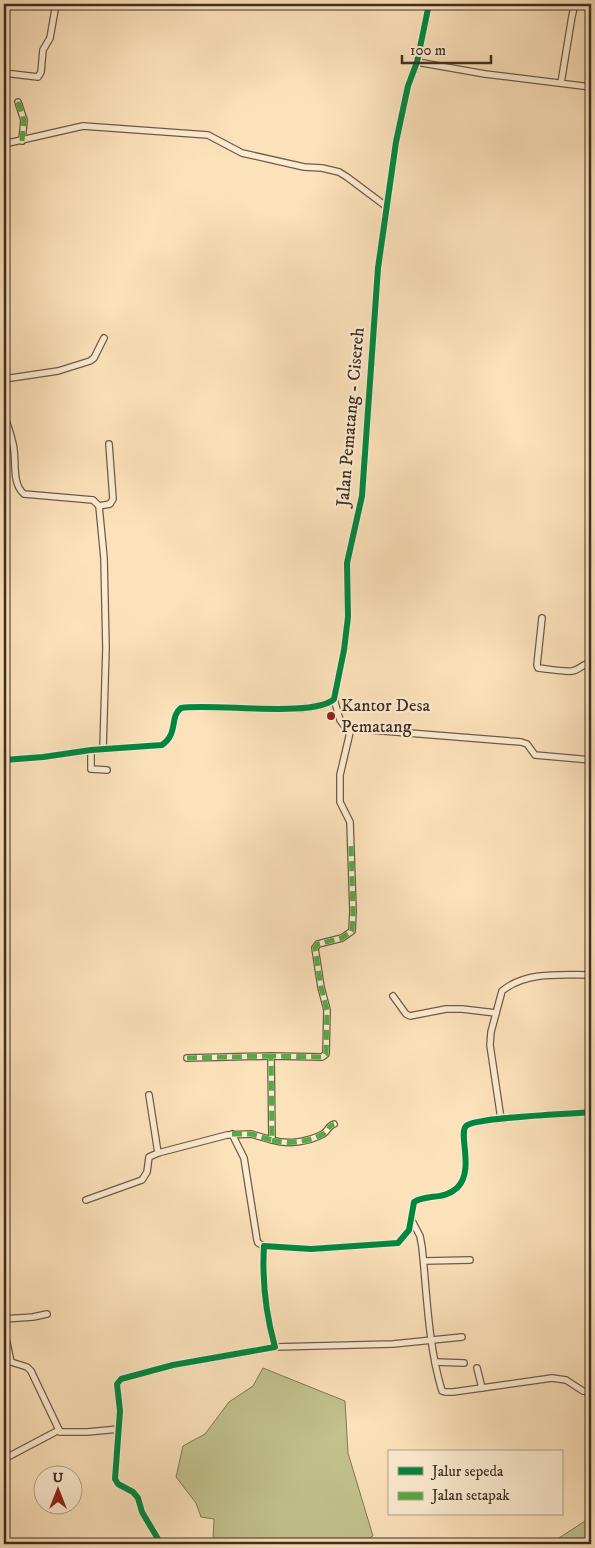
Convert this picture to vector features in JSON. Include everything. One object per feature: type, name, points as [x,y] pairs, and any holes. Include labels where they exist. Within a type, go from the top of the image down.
[{"type":"street","points":[[4,73],[38,76],[43,50],[50,38],[56,4]]},
{"type":"street","name":"Jalan Pematang - Cisereh","points":[[334,700],[344,650],[348,617],[347,563],[362,496],[378,268],[400,125],[408,86],[417,62],[429,4]]},
{"type":"street","points":[[561,83],[575,4]]},
{"type":"street","points":[[417,62],[485,74],[591,87]]},
{"type":"street","points":[[18,102],[24,120],[22,141]]},
{"type":"street","points":[[4,144],[83,126],[208,135],[242,153],[304,167],[322,168],[339,172],[387,207]]},
{"type":"street","points":[[4,379],[58,371],[90,361],[94,358],[104,338]]},
{"type":"street","points":[[4,414],[14,446],[16,480],[19,490],[24,494],[93,500],[98,506],[104,558],[106,648],[103,749]]},
{"type":"street","points":[[98,506],[110,504],[113,499],[109,444]]},
{"type":"street","points":[[542,618],[538,668],[570,672],[587,663],[591,664]]},
{"type":"street","points":[[4,760],[91,750],[162,745],[170,738],[176,715],[181,708],[318,706],[334,700],[342,725],[346,728],[521,742],[527,744],[535,755],[591,760]]},
{"type":"street","points":[[187,1058],[322,1057],[326,1054],[327,1010],[321,987],[315,948],[318,944],[348,936],[353,927],[350,822],[340,802],[340,776],[351,728]]},
{"type":"street","points":[[91,750],[91,769],[106,770]]},
{"type":"street","points":[[501,1119],[490,1045],[502,991],[513,984],[534,977],[591,975]]},
{"type":"street","points":[[393,996],[406,1014],[410,1016],[446,1009],[496,1013]]},
{"type":"street","points":[[270,1056],[272,1140]]},
{"type":"street","points":[[149,1096],[158,1153]]},
{"type":"street","points":[[232,1134],[244,1158],[258,1243],[264,1246],[311,1248],[394,1244],[402,1240],[407,1233],[411,1219],[412,1204],[416,1200],[443,1196],[452,1192],[461,1183],[465,1170],[465,1127],[474,1123],[501,1119],[591,1112]]},
{"type":"street","points":[[86,1200],[142,1180],[147,1172],[149,1157],[158,1153],[232,1134],[250,1134],[289,1144],[322,1134],[328,1127],[334,1124]]},
{"type":"street","points":[[411,1219],[420,1236],[435,1362],[444,1392],[559,1378],[583,1391],[591,1392]]},
{"type":"street","points":[[264,1246],[263,1270],[265,1293],[275,1347]]},
{"type":"street","points":[[424,1261],[470,1260]]},
{"type":"street","points":[[4,1319],[33,1318],[47,1314]]},
{"type":"street","points":[[4,1329],[11,1362],[27,1367],[31,1371],[61,1433],[120,1429]]},
{"type":"street","points":[[161,1544],[142,1512],[136,1495],[116,1482],[120,1429],[117,1384],[121,1379],[173,1365],[275,1347],[393,1344],[462,1336]]},
{"type":"street","points":[[435,1362],[464,1363]]},
{"type":"street","points":[[477,1368],[482,1388]]},
{"type":"street","points":[[4,1459],[59,1430]]},
{"type":"green space","points":[[263,1368],[345,1401],[348,1453],[373,1536],[359,1544],[211,1544],[213,1541],[214,1519],[201,1517],[196,1503],[176,1477],[183,1446],[205,1434],[229,1402],[253,1386]]},
{"type":"green space","points":[[591,1517],[591,1544],[550,1544]]},
{"type":"marked path","points":[[18,102],[24,120],[22,141]]},
{"type":"marked path","points":[[232,1134],[251,1134],[272,1140],[271,1056],[322,1057],[326,1054],[327,1010],[321,987],[315,948],[318,944],[342,938],[352,931],[351,845]]},
{"type":"marked path","points":[[187,1058],[271,1056]]},
{"type":"marked path","points":[[272,1140],[278,1142],[304,1141],[323,1134],[334,1124]]},
{"type":"cycle path","points":[[4,760],[91,750],[162,745],[170,735],[175,716],[181,708],[306,708],[323,705],[334,699],[344,650],[348,617],[347,563],[362,496],[378,268],[396,142],[408,86],[417,62],[429,4]]},
{"type":"cycle path","points":[[161,1544],[142,1512],[138,1498],[133,1492],[118,1484],[115,1479],[120,1411],[117,1384],[121,1379],[173,1365],[275,1347],[265,1297],[264,1246],[311,1249],[398,1243],[409,1230],[414,1202],[452,1192],[462,1181],[466,1163],[464,1137],[466,1126],[487,1120],[591,1112]]},
{"type":"place","name":"Kantor Desa Pematang","points":[[331,716]]}]
